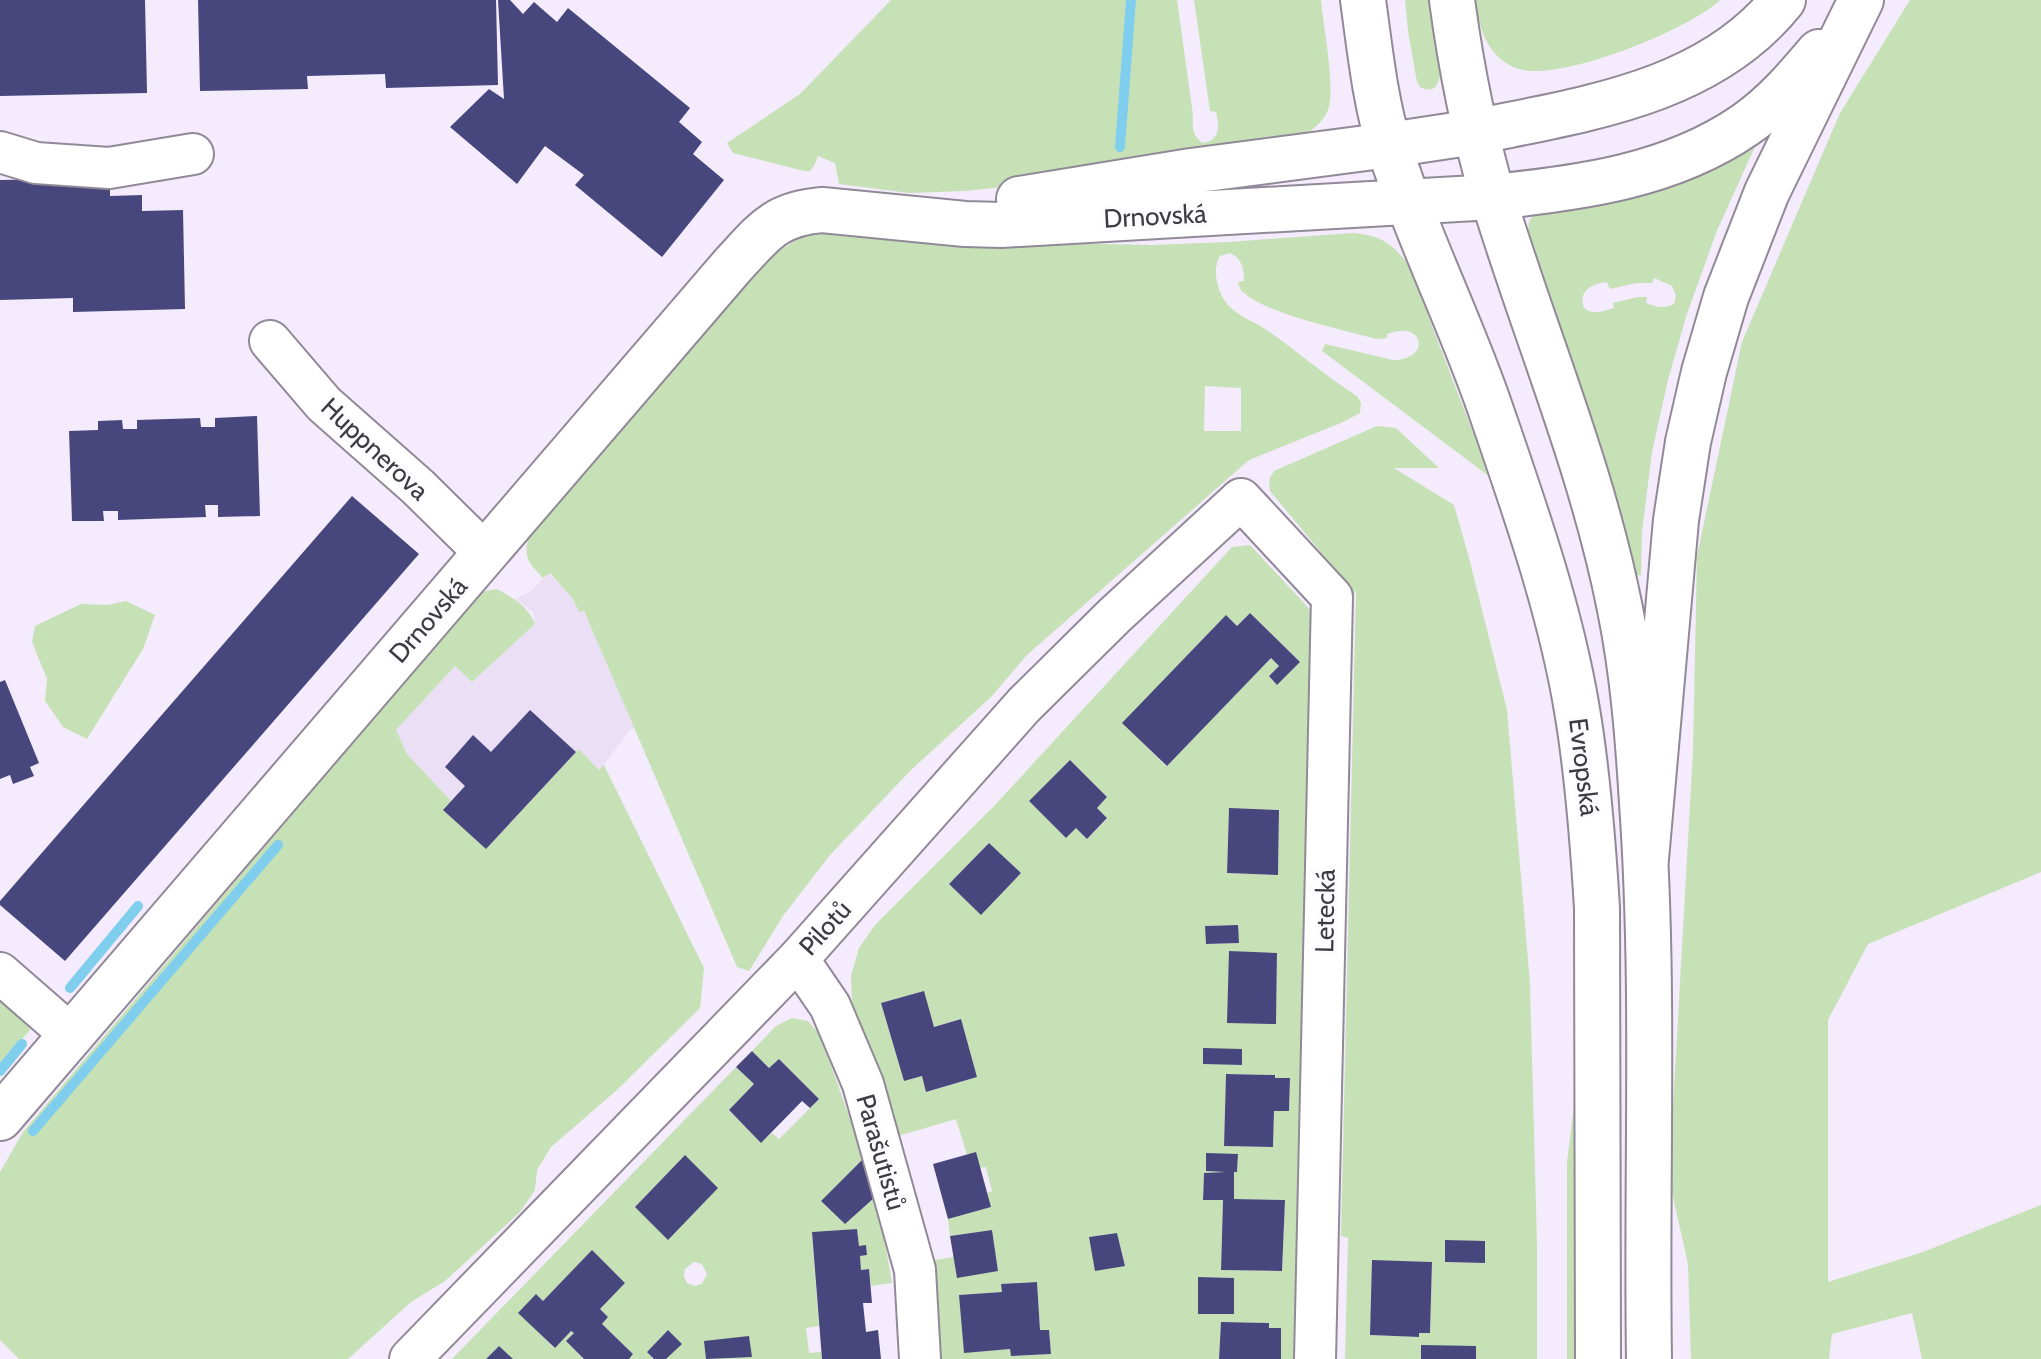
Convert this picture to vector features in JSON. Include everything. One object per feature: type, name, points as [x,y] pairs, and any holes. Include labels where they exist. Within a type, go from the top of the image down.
[{"type":"main road","name":"Evropská","points":[[1363,0],[1373,72],[1389,145],[1408,203],[1481,385],[1543,567],[1577,708],[1592,827],[1597,908],[1598,1359]]},
{"type":"main road","name":"Evropská","points":[[1452,0],[1475,132],[1493,197],[1582,457],[1612,570],[1629,661],[1646,859],[1649,956],[1649,1359]]},
{"type":"main road","name":"Drnovská","points":[[901,217],[1191,171],[1475,132],[1625,98],[1687,75],[1714,61],[1748,37],[1783,0]]},
{"type":"main road","name":"Drnovská","points":[[0,1118],[733,265],[769,227],[783,218],[800,212],[848,211],[1001,225],[1493,197],[1607,182],[1674,161],[1748,123],[1796,79],[1859,4]]},
{"type":"main road","points":[[1646,859],[1676,520],[1688,442],[1704,372],[1726,297],[1767,192],[1859,4]]},
{"type":"street","points":[[0,152],[36,163],[109,168],[193,154]]},
{"type":"street","name":"Huppnerova","points":[[270,341],[324,404],[418,487],[485,553]]},
{"type":"street","name":"Pilotů","points":[[410,1359],[798,959],[1024,705],[1115,615],[1241,499]]},
{"type":"street","name":"Letecká","points":[[1241,499],[1332,597],[1315,1359]]},
{"type":"street","name":"Parašutistů","points":[[798,959],[830,1006],[863,1084],[915,1270],[920,1359]]},
{"type":"street","points":[[0,973],[71,1035]]},
{"type":"shaded area","points":[[549,573],[573,599],[579,612],[583,610],[635,728],[630,730],[600,770],[579,749],[486,849],[443,810],[451,801],[407,754],[396,730],[456,665],[472,682],[535,624],[533,612],[516,599],[531,591]]},
{"type":"green space","points":[[891,0],[1177,0],[1193,128],[1203,143],[1215,136],[1218,123],[1216,112],[1210,111],[1194,0],[1321,0],[1330,73],[1328,110],[1313,129],[1301,137],[1031,184],[965,191],[909,193],[839,184],[835,163],[818,156],[810,171],[804,171],[733,153],[727,143],[800,94]]},
{"type":"green space","points":[[1405,0],[1429,0],[1440,74],[1437,85],[1432,89],[1420,87],[1417,82]]},
{"type":"green space","points":[[1475,0],[1720,0],[1681,25],[1623,51],[1563,68],[1538,71],[1519,69],[1500,58],[1487,42]]},
{"type":"green space","points":[[1910,0],[2041,0],[2041,872],[1868,944],[1828,1020],[1828,1282],[1923,1252],[2041,1205],[2041,1359],[1922,1359],[1912,1313],[1832,1334],[1829,1359],[1691,1359],[1688,1264],[1669,1179],[1693,751],[1697,556],[1742,342],[1840,113]]},
{"type":"green space","points":[[1757,142],[1716,233],[1686,317],[1668,380],[1652,452],[1642,532],[1641,575],[1636,576],[1604,453],[1529,233],[1530,221],[1540,212]],"holes":[[[1654,278],[1672,286],[1676,296],[1674,304],[1667,307],[1646,303],[1647,297],[1638,297],[1613,303],[1614,308],[1602,311],[1584,308],[1584,293],[1601,283],[1607,282],[1610,289],[1652,283]]]},
{"type":"green space","points":[[832,231],[898,240],[1151,245],[1352,233],[1378,238],[1397,251],[1409,266],[1490,477],[1322,351],[1325,344],[1393,360],[1401,359],[1418,349],[1415,335],[1399,331],[1387,334],[1387,338],[1376,339],[1271,308],[1240,289],[1238,282],[1244,281],[1244,272],[1237,258],[1230,253],[1220,256],[1216,269],[1217,283],[1230,307],[1357,396],[1361,403],[1360,413],[1249,460],[1027,655],[991,697],[911,770],[830,855],[783,916],[749,971],[737,967],[584,611],[579,612],[573,599],[550,573],[543,578],[538,573],[528,559],[527,549],[529,535],[743,286],[773,255],[802,236]],"holes":[[[1205,386],[1241,388],[1241,431],[1204,431]]]},
{"type":"green space","points":[[1377,426],[1396,428],[1439,468],[1394,468],[1454,505],[1507,710],[1530,984],[1537,1359],[1345,1359],[1348,1238],[1341,1236],[1356,589],[1353,598],[1348,585],[1270,491],[1269,480],[1274,471]],"holes":[[[1445,1241],[1485,1241],[1485,1263],[1445,1262]],[[1373,1261],[1432,1262],[1430,1333],[1419,1333],[1418,1337],[1370,1335]]]},
{"type":"green space","points":[[1250,545],[1316,616],[1309,736],[1295,1359],[1277,1359],[1281,1358],[1281,1328],[1269,1328],[1269,1323],[1221,1322],[1219,1359],[939,1359],[930,1261],[954,1257],[998,1271],[992,1230],[950,1236],[948,1219],[990,1207],[987,1193],[992,1191],[986,1167],[980,1168],[967,1155],[956,1119],[898,1136],[852,1004],[851,976],[859,948],[875,925],[995,805],[1232,547]],"holes":[[[1250,613],[1300,662],[1277,685],[1269,676],[1279,666],[1271,658],[1166,766],[1123,723],[1226,615],[1237,626]],[[1070,760],[1107,797],[1097,808],[1107,819],[1087,839],[1076,828],[1066,838],[1029,801]],[[1229,809],[1279,810],[1278,875],[1227,873]],[[989,843],[1021,873],[981,914],[949,884]],[[1238,925],[1238,943],[1206,944],[1206,926]],[[1229,952],[1277,953],[1276,1023]],[[923,992],[934,1027],[960,1019],[977,1077],[927,1092],[922,1076],[904,1081],[881,1003]],[[1204,1049],[1242,1049],[1242,1065],[1203,1063]],[[1226,1074],[1290,1078],[1289,1111],[1274,1111],[1273,1147],[1224,1146]],[[1206,1154],[1238,1154],[1237,1172],[1206,1171]],[[1204,1173],[1234,1173],[1234,1199],[1285,1200],[1282,1271],[1221,1270],[1223,1200],[1203,1199]],[[1117,1233],[1125,1265],[1089,1237]],[[1199,1277],[1234,1278],[1234,1314],[1199,1314]],[[1037,1282],[1040,1330],[1049,1331],[1051,1354],[1012,1356],[1010,1349],[964,1352],[960,1295],[1002,1292],[1001,1284]]]},
{"type":"green space","points":[[497,589],[524,607],[535,624],[472,682],[455,666],[396,730],[407,754],[451,801],[444,810],[486,849],[579,749],[599,770],[604,765],[704,968],[700,1008],[617,1090],[551,1147],[537,1170],[535,1190],[520,1212],[445,1281],[411,1302],[348,1359],[19,1359],[0,1340],[0,1172],[23,1132],[480,592]]},
{"type":"green space","points":[[126,601],[155,615],[143,649],[87,739],[63,727],[45,701],[47,679],[32,642],[35,626],[81,604],[108,605]]},
{"type":"green space","points":[[0,1002],[18,1013],[30,1030],[0,1065]]},
{"type":"green space","points":[[792,1018],[808,1021],[820,1035],[864,1158],[821,1201],[845,1224],[874,1198],[892,1283],[871,1286],[869,1269],[861,1270],[860,1256],[867,1255],[866,1246],[859,1246],[857,1229],[812,1233],[819,1326],[806,1328],[809,1353],[821,1352],[822,1359],[666,1359],[681,1344],[668,1330],[647,1352],[654,1359],[629,1359],[633,1354],[602,1324],[608,1317],[600,1309],[625,1283],[592,1251],[543,1301],[519,1312],[554,1348],[571,1331],[574,1333],[566,1341],[584,1359],[513,1359],[499,1346],[486,1359],[452,1359],[736,1067],[754,1084],[729,1111],[761,1142],[772,1133],[779,1139],[819,1099],[779,1059],[769,1068],[752,1051],[776,1026]],"holes":[[[685,1155],[718,1188],[636,1207],[636,1206]],[[694,1262],[702,1264],[707,1274],[702,1284],[695,1286],[687,1283],[684,1276],[685,1269]]]},
{"type":"green space","points":[[1576,1089],[1576,1359],[1567,1359],[1567,1162]]},
{"type":"building","points":[[0,0],[145,0],[147,93],[0,96]]},
{"type":"building","points":[[198,0],[496,0],[498,85],[386,88],[385,74],[307,76],[308,89],[200,91]]},
{"type":"building","points":[[498,0],[510,0],[523,14],[534,2],[557,22],[568,8],[690,108],[679,122],[702,142],[693,154],[724,180],[662,257],[575,185],[584,175],[545,146],[517,184],[450,127],[489,89],[504,99]]},
{"type":"building","points":[[110,178],[110,196],[142,195],[142,211],[183,210],[185,309],[73,312],[73,298],[0,300],[0,180]]},
{"type":"building","points":[[257,416],[260,516],[218,517],[218,505],[205,505],[206,517],[118,520],[118,511],[103,511],[104,521],[72,521],[69,431],[98,430],[98,421],[122,420],[123,429],[137,429],[137,420],[200,418],[201,427],[215,427],[215,418]]},
{"type":"building","points":[[352,496],[419,554],[65,961],[0,905],[0,901]]},
{"type":"building","points":[[1250,613],[1300,662],[1277,685],[1269,676],[1279,666],[1271,658],[1167,766],[1122,723],[1226,615],[1237,626]]},
{"type":"building","points":[[5,680],[39,763],[30,767],[34,776],[13,784],[10,775],[0,779],[0,682]]},
{"type":"building","points":[[530,710],[576,752],[486,849],[443,810],[465,786],[445,767],[473,735],[491,752]]},
{"type":"building","points":[[1070,760],[1107,797],[1097,808],[1107,818],[1087,839],[1076,828],[1066,838],[1029,801]]},
{"type":"building","points":[[1229,808],[1279,810],[1278,875],[1227,873]]},
{"type":"building","points":[[989,843],[1021,873],[981,915],[949,884]]},
{"type":"building","points":[[1238,925],[1239,943],[1206,944],[1205,926]]},
{"type":"building","points":[[1229,951],[1277,953],[1276,1024],[1227,1023]]},
{"type":"building","points":[[924,991],[934,1027],[961,1019],[977,1077],[926,1092],[922,1076],[904,1081],[881,1003]]},
{"type":"building","points":[[1203,1048],[1242,1049],[1242,1065],[1203,1064]]},
{"type":"building","points":[[752,1051],[769,1068],[779,1059],[819,1099],[810,1108],[802,1101],[761,1143],[729,1110],[754,1084],[736,1067]]},
{"type":"building","points":[[1226,1074],[1290,1078],[1289,1111],[1274,1111],[1273,1147],[1224,1146]]},
{"type":"building","points":[[976,1152],[991,1207],[948,1219],[933,1164]]},
{"type":"building","points":[[1206,1153],[1238,1154],[1234,1199],[1285,1200],[1282,1271],[1221,1270],[1223,1200],[1203,1200],[1204,1173],[1226,1172],[1206,1171]]},
{"type":"building","points":[[685,1155],[718,1188],[668,1240],[635,1207]]},
{"type":"building","points":[[864,1158],[874,1198],[845,1224],[821,1201]]},
{"type":"building","points":[[857,1229],[859,1246],[866,1245],[867,1255],[860,1256],[861,1270],[869,1269],[872,1303],[863,1303],[866,1332],[878,1330],[881,1359],[822,1359],[812,1232]]},
{"type":"building","points":[[992,1230],[998,1271],[957,1278],[950,1236]]},
{"type":"building","points":[[1117,1233],[1125,1266],[1095,1271],[1089,1237]]},
{"type":"building","points":[[1445,1240],[1485,1241],[1485,1263],[1445,1262]]},
{"type":"building","points":[[592,1250],[625,1283],[600,1309],[608,1317],[602,1324],[633,1354],[629,1359],[584,1359],[566,1341],[574,1333],[571,1331],[555,1348],[518,1313],[536,1294],[543,1301]]},
{"type":"building","points":[[1372,1260],[1432,1262],[1430,1333],[1419,1333],[1419,1337],[1370,1335]]},
{"type":"building","points":[[1198,1277],[1234,1278],[1234,1314],[1198,1314]]},
{"type":"building","points":[[1037,1282],[1040,1330],[1049,1330],[1051,1354],[1011,1356],[1010,1349],[964,1353],[959,1295],[1002,1292],[1001,1284]]},
{"type":"building","points":[[1221,1322],[1269,1323],[1269,1328],[1281,1328],[1281,1359],[1219,1359]]},
{"type":"building","points":[[668,1330],[682,1344],[666,1359],[654,1359],[647,1352]]},
{"type":"building","points":[[749,1336],[752,1357],[706,1359],[704,1341]]},
{"type":"building","points":[[1421,1345],[1476,1346],[1476,1359],[1421,1359]]},
{"type":"building","points":[[499,1346],[513,1359],[486,1359]]},
{"type":"waterway","points":[[1120,147],[1131,0]]},
{"type":"waterway","points":[[33,1131],[278,845]]},
{"type":"waterway","points":[[70,988],[138,906]]},
{"type":"waterway","points":[[0,1071],[22,1044]]}]
